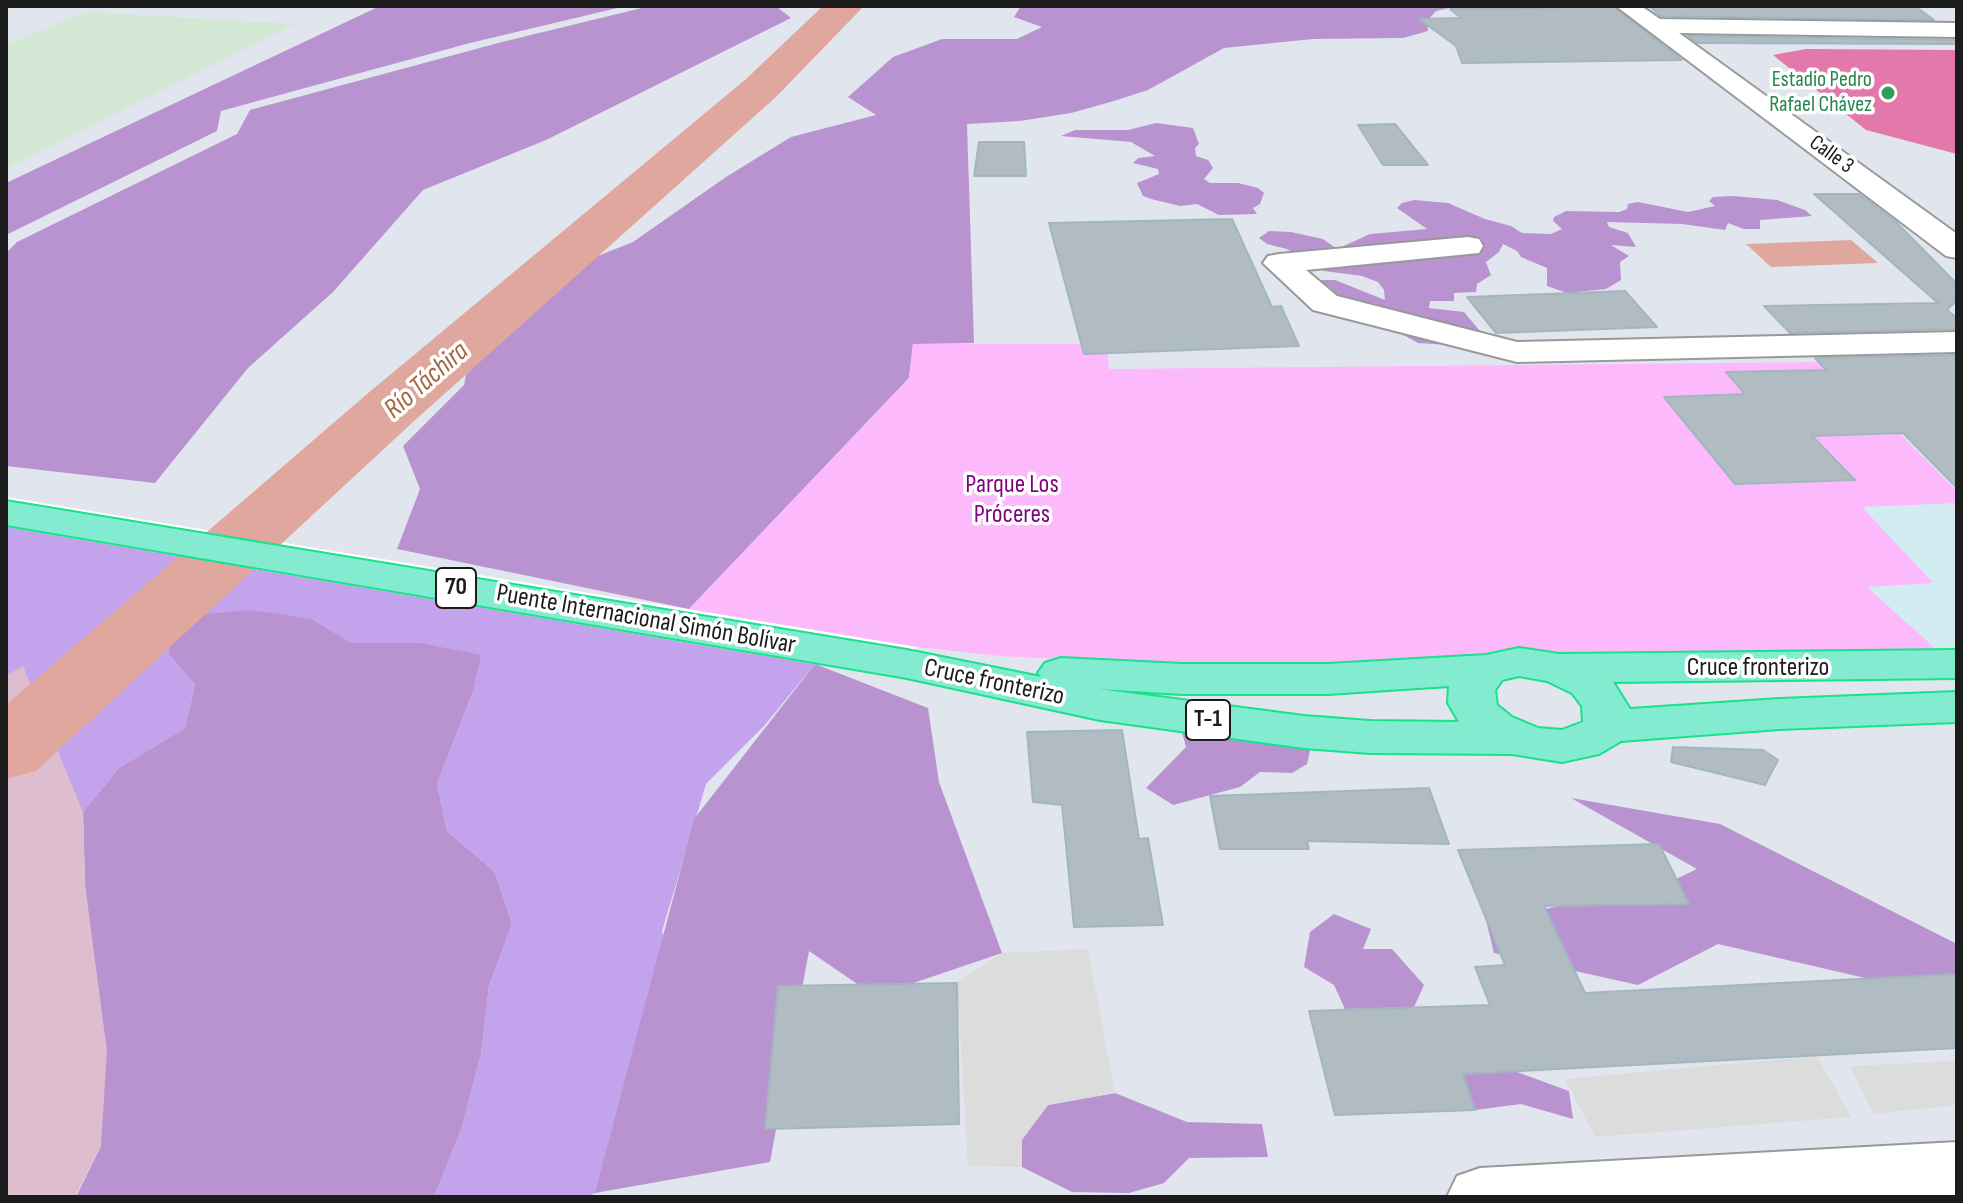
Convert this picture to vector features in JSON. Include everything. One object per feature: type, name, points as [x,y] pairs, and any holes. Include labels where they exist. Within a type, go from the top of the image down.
[{"type":"highway","name":"Puente Internacional Simón Bolívar","points":[[6,513],[907,664]]},
{"type":"highway","name":"Cruce fronterizo","points":[[907,664],[1182,679],[1328,679],[1486,669],[1519,662],[1559,668],[1957,664]]},
{"type":"highway","name":"Cruce fronterizo","points":[[907,664],[1100,705],[1290,731],[1370,737],[1514,738],[1562,746],[1582,743],[1597,736],[1607,726],[1766,714],[1957,707]]},
{"type":"highway","name":"Cruce fronterizo","points":[[1559,668],[1589,683],[1600,693],[1606,704],[1607,726]]},
{"type":"highway","name":"Cruce fronterizo","points":[[1486,669],[1475,679],[1471,690],[1472,703],[1495,728],[1514,738]]},
{"type":"street","name":"Calle 3","points":[[1627,6],[1957,249]]},
{"type":"street","points":[[1810,6],[1851,29]]},
{"type":"street","points":[[1655,26],[1957,30]]},
{"type":"street","points":[[1468,246],[1279,263],[1325,303],[1517,352],[1957,342]]},
{"type":"street","points":[[1480,1197],[1774,1189],[1957,1170]]},
{"type":"shaded area","points":[[380,6],[626,6],[470,43],[221,111],[217,131],[6,235],[6,183]]},
{"type":"shaded area","points":[[650,6],[776,6],[791,18],[546,140],[423,190],[333,292],[248,368],[155,483],[6,466],[6,253],[17,242],[237,134],[250,110],[502,42]]},
{"type":"shaded area","points":[[1021,6],[1458,6],[1436,11],[1427,21],[1428,31],[1403,38],[1313,39],[1224,48],[1148,90],[1114,101],[1071,113],[1020,121],[967,124],[974,343],[913,344],[909,378],[689,609],[397,549],[420,489],[403,446],[464,385],[476,324],[515,289],[633,242],[726,177],[791,137],[876,115],[848,97],[893,57],[942,39],[1017,39],[1042,27],[1014,17]]},
{"type":"shaded area","points":[[87,12],[296,24],[6,168],[6,45]]},
{"type":"shaded area","name":"Estadio Pedro Rafael Chávez","points":[[1806,49],[1957,50],[1957,154],[1866,130],[1773,55]]},
{"type":"shaded area","points":[[1156,123],[1193,128],[1199,144],[1195,148],[1196,156],[1208,160],[1213,168],[1204,179],[1210,183],[1238,183],[1258,188],[1264,193],[1260,204],[1253,208],[1257,214],[1219,215],[1197,204],[1180,206],[1143,196],[1137,183],[1159,174],[1158,169],[1133,163],[1138,158],[1155,156],[1131,142],[1061,136],[1075,130],[1128,130]]},
{"type":"shaded area","points":[[1713,197],[1777,200],[1805,210],[1812,216],[1760,220],[1760,229],[1744,229],[1728,223],[1725,230],[1682,224],[1607,222],[1609,227],[1628,233],[1636,247],[1611,245],[1629,256],[1620,262],[1621,280],[1606,289],[1567,293],[1547,286],[1547,268],[1521,257],[1517,251],[1503,244],[1499,252],[1486,262],[1491,275],[1477,284],[1476,292],[1454,293],[1454,301],[1430,301],[1429,308],[1464,312],[1485,337],[1449,345],[1418,343],[1400,333],[1397,325],[1374,308],[1378,304],[1332,299],[1331,288],[1315,284],[1320,280],[1335,280],[1385,300],[1384,290],[1378,282],[1362,276],[1324,271],[1287,249],[1267,244],[1259,238],[1269,231],[1291,232],[1323,239],[1337,249],[1370,234],[1427,229],[1397,208],[1414,200],[1448,203],[1522,233],[1551,234],[1562,229],[1553,221],[1554,217],[1566,211],[1619,212],[1627,209],[1628,204],[1638,202],[1688,212],[1715,206],[1709,201]]},
{"type":"shaded area","points":[[1851,240],[1878,263],[1771,267],[1746,244]]},
{"type":"shaded area","points":[[1945,503],[1957,515],[1957,690],[1866,586],[1932,583],[1861,506]]},
{"type":"shaded area","points":[[6,521],[815,664],[764,726],[706,784],[662,931],[674,969],[595,1193],[588,1197],[434,1197],[462,1127],[481,1054],[489,986],[512,924],[495,872],[447,831],[437,784],[472,694],[420,643],[352,643],[312,619],[169,655],[195,684],[185,728],[119,768],[83,812],[28,769],[6,762]]},
{"type":"shaded area","points":[[250,610],[312,619],[352,643],[420,643],[481,655],[472,694],[437,784],[447,831],[495,872],[512,924],[489,986],[481,1054],[462,1127],[434,1197],[76,1197],[101,1146],[94,962],[85,885],[83,812],[119,768],[185,728],[195,684],[169,655],[175,617]]},
{"type":"shaded area","points":[[815,664],[928,708],[939,782],[1002,953],[875,996],[809,951],[770,1162],[595,1193],[694,819]]},
{"type":"shaded area","points":[[23,666],[83,812],[85,885],[107,1051],[101,1146],[75,1197],[6,1197],[6,676]]},
{"type":"shaded area","points":[[1236,723],[1304,732],[1310,751],[1307,764],[1292,773],[1260,772],[1240,787],[1173,805],[1146,788],[1186,747],[1180,725],[1201,739]]},
{"type":"shaded area","points":[[1571,798],[1720,824],[1957,944],[1957,979],[1865,978],[1718,944],[1638,985],[1494,953],[1486,920],[1657,888],[1697,869]]},
{"type":"shaded area","points":[[1334,914],[1371,929],[1363,949],[1392,949],[1424,985],[1414,1007],[1345,1009],[1334,985],[1304,967],[1310,932]]},
{"type":"shaded area","points":[[1088,949],[1115,1093],[1048,1105],[1022,1140],[1022,1167],[968,1166],[957,983],[1002,953]]},
{"type":"shaded area","points":[[1439,1006],[1502,1036],[1517,1072],[1569,1091],[1573,1119],[1521,1104],[1475,1110]]},
{"type":"shaded area","points":[[1817,1056],[1851,1117],[1595,1137],[1565,1079]]},
{"type":"shaded area","points":[[1957,1061],[1957,1105],[1873,1114],[1850,1066]]},
{"type":"shaded area","points":[[1115,1093],[1187,1122],[1262,1124],[1268,1157],[1189,1158],[1164,1183],[1129,1193],[1072,1192],[1022,1167],[1021,1140],[1048,1105]]},
{"type":"green space","name":"Parque Los Próceres","points":[[913,344],[1107,344],[1109,369],[1828,362],[1957,491],[1957,503],[1862,507],[1933,583],[1867,587],[1940,653],[1529,656],[1309,664],[1157,664],[1000,656],[917,647],[689,609],[909,378]]},
{"type":"pier","points":[[6,497],[917,647],[901,679],[6,527]]},
{"type":"building","points":[[1649,6],[1915,6],[1934,20],[1661,16]]},
{"type":"building","points":[[1614,7],[1682,60],[1462,63],[1456,46],[1419,19],[1461,18],[1450,9]]},
{"type":"building","points":[[1688,36],[1957,40],[1957,44],[1698,43]]},
{"type":"building","points":[[1395,124],[1428,165],[1383,165],[1358,125]]},
{"type":"building","points":[[979,142],[1024,142],[1026,176],[974,176]]},
{"type":"building","points":[[1814,194],[1859,194],[1896,222],[1957,284],[1957,300],[1947,310],[1957,318],[1957,329],[1790,333],[1764,306],[1938,303]]},
{"type":"building","points":[[1232,219],[1272,307],[1281,306],[1299,346],[1084,354],[1049,223]]},
{"type":"building","points":[[1625,291],[1657,327],[1496,333],[1467,297]]},
{"type":"building","points":[[1957,355],[1957,488],[1903,433],[1812,436],[1855,480],[1735,484],[1664,397],[1745,394],[1726,372],[1826,370],[1815,358]]},
{"type":"building","points":[[1122,730],[1139,839],[1148,838],[1163,925],[1074,927],[1062,805],[1033,802],[1027,732]]},
{"type":"building","points":[[1673,747],[1763,750],[1778,760],[1765,785],[1671,762]]},
{"type":"building","points":[[1429,788],[1449,844],[1307,841],[1309,849],[1220,849],[1210,796]]},
{"type":"building","points":[[1659,844],[1689,904],[1544,906],[1585,993],[1957,974],[1957,1048],[1463,1074],[1475,1110],[1335,1115],[1309,1011],[1490,1005],[1475,967],[1505,965],[1458,850]]},
{"type":"building","points":[[957,983],[959,1124],[765,1129],[778,986]]},
{"type":"waterway","name":"Río Táchira","points":[[6,751],[390,408],[761,88],[845,6]]},
{"type":"place","name":"Estadio Pedro Rafael Chávez","points":[[1888,93]]}]
